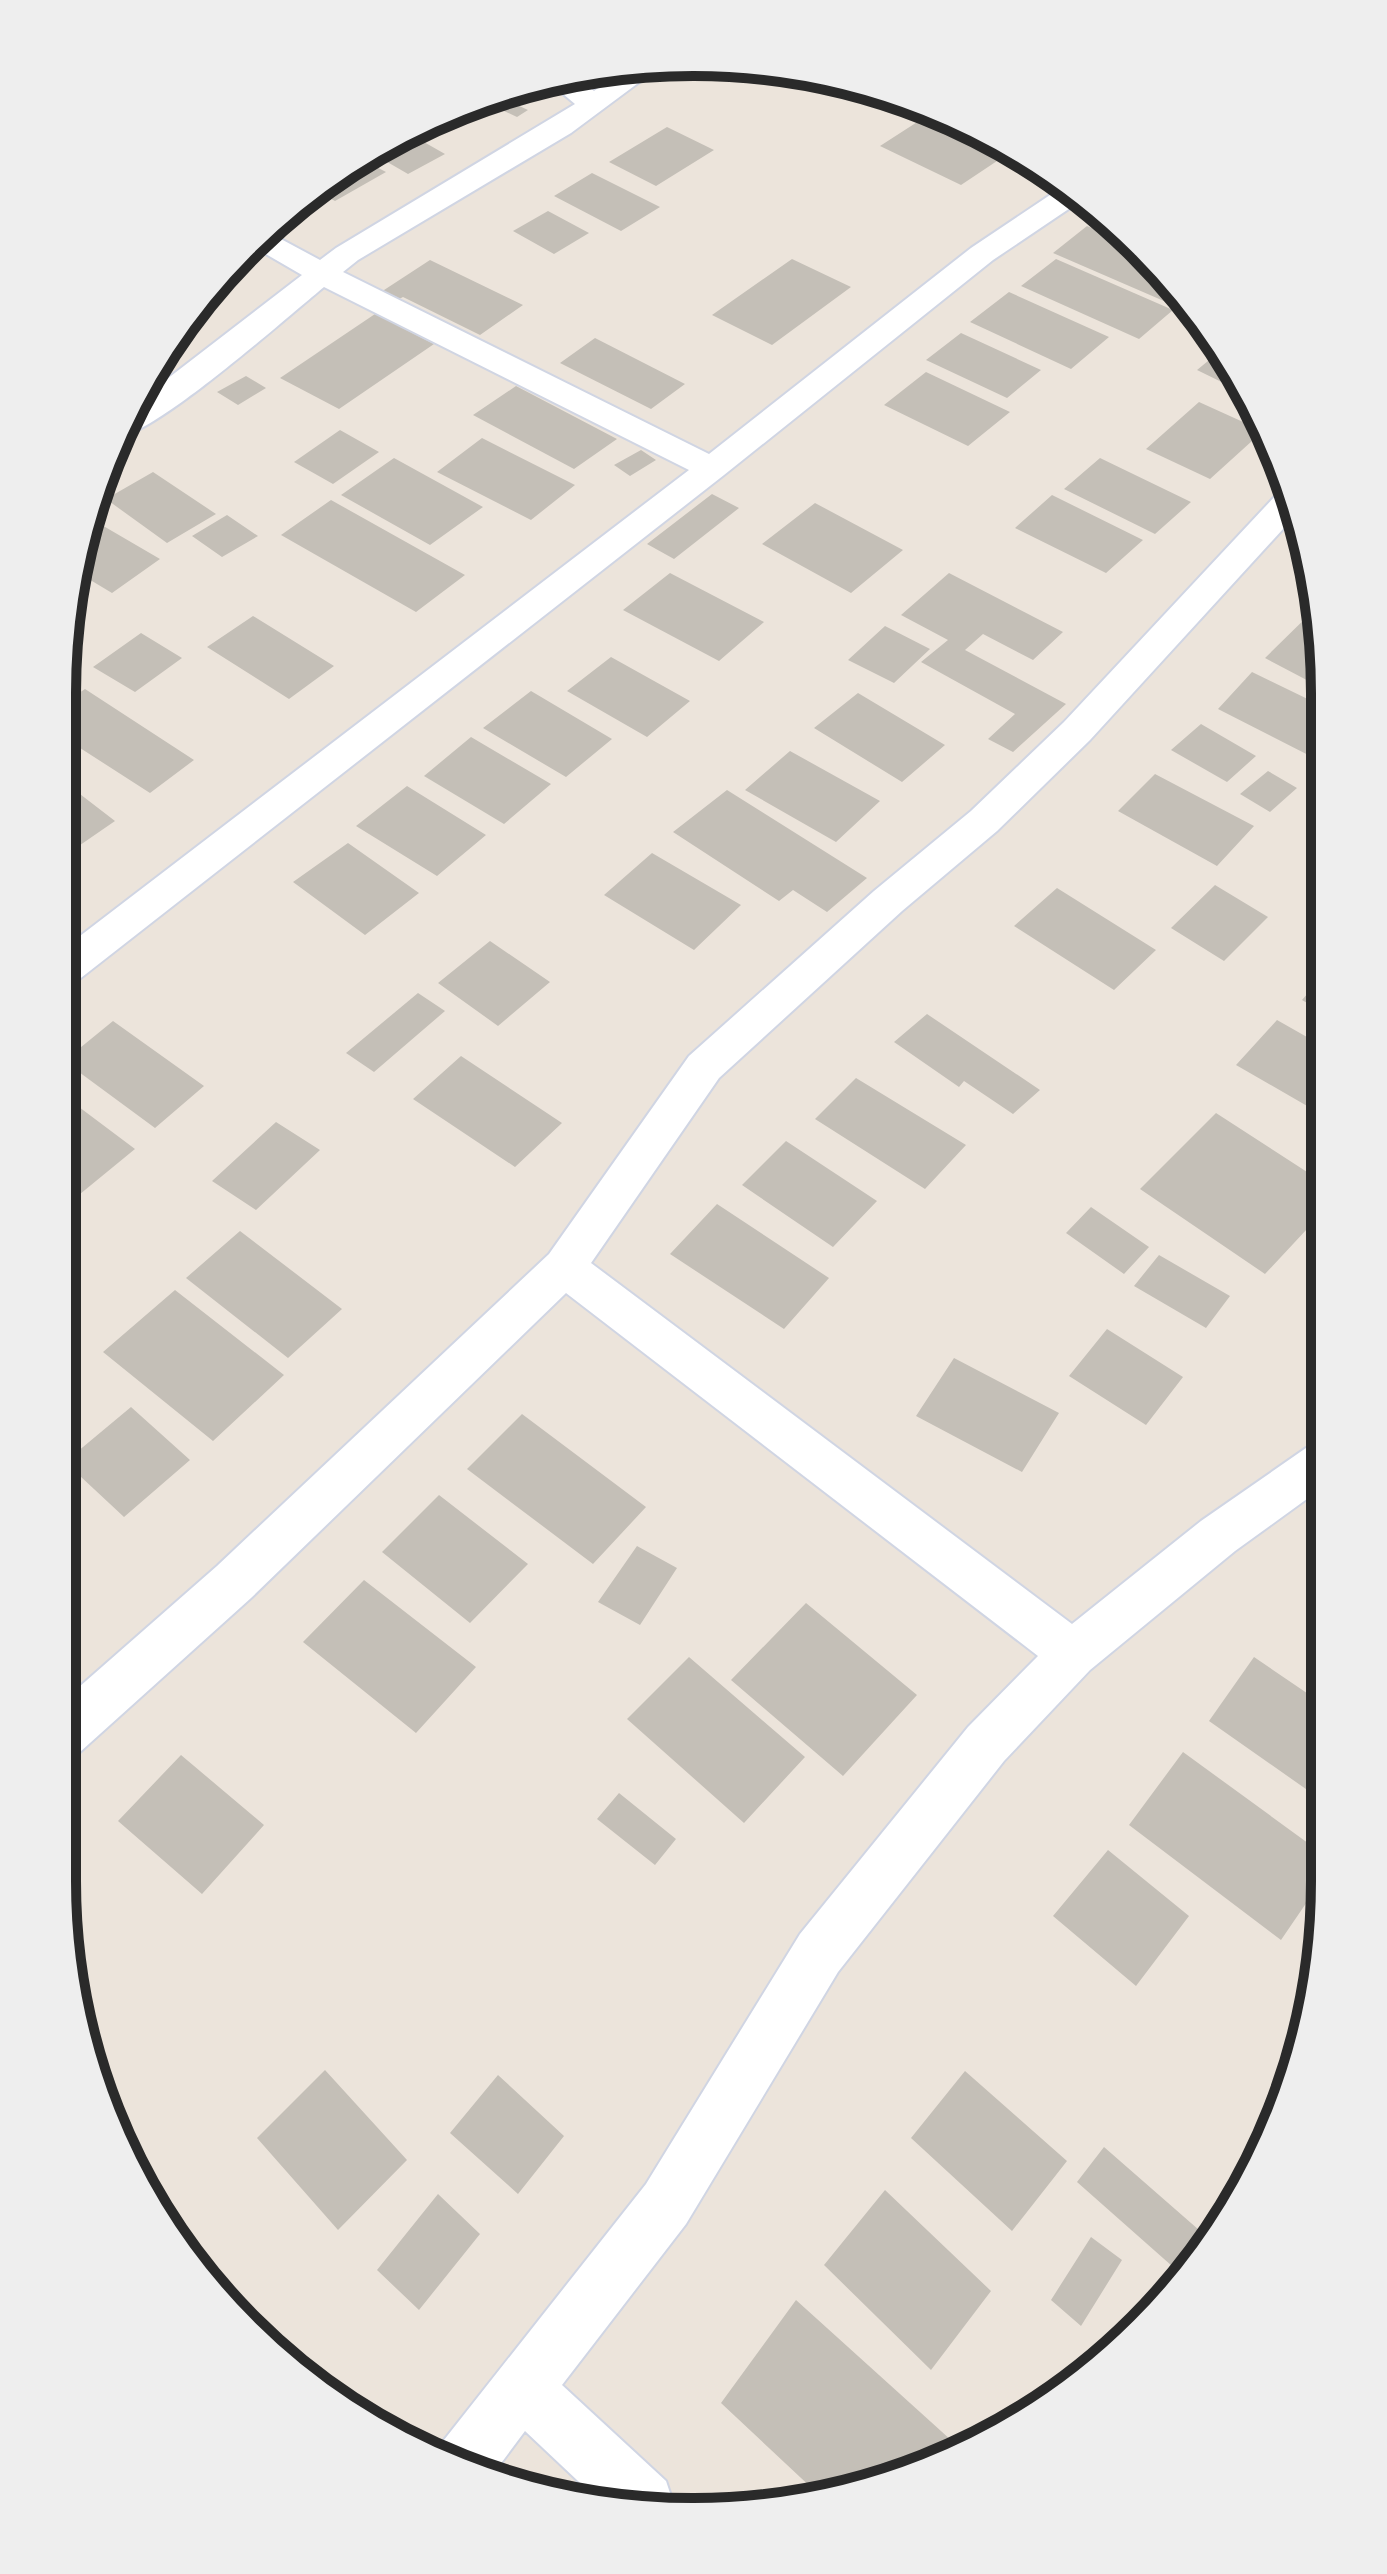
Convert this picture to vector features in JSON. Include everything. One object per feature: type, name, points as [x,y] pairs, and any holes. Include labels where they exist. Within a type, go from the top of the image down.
[{"type":"street","points":[[144,412],[347,254],[561,127],[628,80]]},
{"type":"street","points":[[573,88],[593,104]]},
{"type":"street","points":[[76,960],[712,468],[982,254],[1063,199]]},
{"type":"street","points":[[270,244],[322,274],[712,468]]},
{"type":"street","points":[[76,1723],[234,1582],[564,1267],[704,1067],[888,901],[984,821],[1077,731],[1282,509]]},
{"type":"street","points":[[564,1267],[1073,1654]]},
{"type":"street","points":[[469,2456],[666,2204],[819,1953],[986,1744],[1073,1654],[1218,1536],[1311,1470]]},
{"type":"street","points":[[522,2388],[638,2495]]},
{"type":"building","points":[[514,103],[528,110],[517,117],[498,108]]},
{"type":"building","points":[[921,120],[1001,158],[961,185],[880,146]]},
{"type":"building","points":[[667,127],[714,150],[656,186],[609,162]]},
{"type":"building","points":[[420,140],[445,154],[408,174],[384,160]]},
{"type":"building","points":[[374,166],[386,172],[335,201],[327,197]]},
{"type":"building","points":[[592,173],[660,207],[621,231],[554,196]]},
{"type":"building","points":[[548,211],[589,233],[554,254],[513,231]]},
{"type":"building","points":[[1087,226],[1106,234],[1173,305],[1053,253]]},
{"type":"building","points":[[792,259],[851,287],[772,345],[712,315]]},
{"type":"building","points":[[1056,259],[1173,310],[1139,339],[1021,286]]},
{"type":"building","points":[[430,260],[523,305],[480,335],[403,297],[397,300],[381,292]]},
{"type":"building","points":[[1009,292],[1109,337],[1071,369],[970,322]]},
{"type":"building","points":[[375,314],[434,344],[339,409],[280,378]]},
{"type":"building","points":[[961,333],[1041,370],[1007,398],[926,360]]},
{"type":"building","points":[[595,338],[685,384],[651,409],[560,363]]},
{"type":"building","points":[[1212,358],[1228,385],[1197,370]]},
{"type":"building","points":[[926,372],[1010,412],[968,446],[884,405]]},
{"type":"building","points":[[246,376],[266,388],[238,405],[217,392]]},
{"type":"building","points":[[516,386],[617,439],[574,469],[473,415]]},
{"type":"building","points":[[1199,402],[1249,425],[1255,438],[1210,479],[1146,449]]},
{"type":"building","points":[[340,430],[379,452],[333,484],[294,462]]},
{"type":"building","points":[[482,438],[575,485],[531,520],[437,472]]},
{"type":"building","points":[[641,450],[656,460],[630,476],[614,465]]},
{"type":"building","points":[[394,458],[483,507],[430,545],[341,495]]},
{"type":"building","points":[[1100,458],[1191,502],[1155,534],[1064,489]]},
{"type":"building","points":[[153,472],[216,514],[167,543],[108,498]]},
{"type":"building","points":[[712,494],[739,508],[674,559],[647,544]]},
{"type":"building","points":[[1052,495],[1143,540],[1106,573],[1015,528]]},
{"type":"building","points":[[331,500],[465,575],[416,612],[281,535]]},
{"type":"building","points":[[815,503],[903,550],[851,593],[762,544]]},
{"type":"building","points":[[227,515],[258,536],[222,557],[192,536]]},
{"type":"building","points":[[100,524],[160,559],[112,593],[87,578]]},
{"type":"building","points":[[670,573],[764,622],[719,661],[623,610]]},
{"type":"building","points":[[949,573],[1063,632],[1033,660],[983,634],[965,650],[1066,704],[1013,752],[988,739],[1015,714],[921,662],[948,640],[901,615]]},
{"type":"building","points":[[253,616],[334,666],[289,699],[207,647]]},
{"type":"building","points":[[1306,617],[1311,682],[1265,658]]},
{"type":"building","points":[[885,626],[930,649],[894,683],[848,660]]},
{"type":"building","points":[[141,633],[182,658],[135,692],[93,667]]},
{"type":"building","points":[[611,657],[690,701],[647,737],[567,691]]},
{"type":"building","points":[[1252,672],[1311,701],[1311,756],[1218,709]]},
{"type":"building","points":[[85,689],[194,760],[150,793],[76,745],[76,695]]},
{"type":"building","points":[[531,691],[612,739],[566,777],[483,728]]},
{"type":"building","points":[[858,693],[945,745],[902,782],[814,728]]},
{"type":"building","points":[[1201,724],[1256,756],[1227,782],[1171,750]]},
{"type":"building","points":[[471,737],[551,784],[504,824],[424,776]]},
{"type":"building","points":[[790,751],[880,801],[836,842],[745,790]]},
{"type":"building","points":[[1268,771],[1297,788],[1270,812],[1240,794]]},
{"type":"building","points":[[1155,774],[1254,826],[1217,866],[1118,811]]},
{"type":"building","points":[[407,786],[486,835],[437,876],[356,826]]},
{"type":"building","points":[[727,790],[867,878],[827,912],[793,890],[779,901],[673,832]]},
{"type":"building","points":[[76,791],[115,821],[76,848]]},
{"type":"building","points":[[348,843],[419,893],[365,935],[293,882]]},
{"type":"building","points":[[652,853],[741,905],[694,950],[604,895]]},
{"type":"building","points":[[1215,885],[1268,917],[1224,961],[1171,928]]},
{"type":"building","points":[[1057,888],[1156,950],[1114,990],[1014,926]]},
{"type":"building","points":[[490,941],[550,982],[498,1026],[438,983]]},
{"type":"building","points":[[1311,990],[1311,1005],[1302,1000]]},
{"type":"building","points":[[418,993],[445,1011],[374,1072],[346,1053]]},
{"type":"building","points":[[927,1014],[1040,1090],[1013,1114],[964,1081],[959,1087],[894,1042]]},
{"type":"building","points":[[1277,1020],[1311,1039],[1311,1108],[1236,1065]]},
{"type":"building","points":[[113,1021],[204,1086],[155,1128],[76,1070],[76,1051]]},
{"type":"building","points":[[461,1056],[562,1123],[515,1167],[413,1099]]},
{"type":"building","points":[[856,1078],[966,1145],[925,1189],[815,1119]]},
{"type":"building","points":[[76,1105],[135,1149],[76,1197]]},
{"type":"building","points":[[1216,1113],[1311,1175],[1311,1225],[1265,1274],[1140,1189]]},
{"type":"building","points":[[276,1122],[320,1150],[256,1210],[212,1181]]},
{"type":"building","points":[[786,1141],[877,1201],[833,1247],[742,1185]]},
{"type":"building","points":[[717,1204],[829,1278],[784,1329],[670,1254]]},
{"type":"building","points":[[1091,1207],[1149,1247],[1124,1274],[1066,1233]]},
{"type":"building","points":[[240,1231],[342,1309],[288,1358],[186,1278]]},
{"type":"building","points":[[1159,1255],[1230,1296],[1206,1328],[1134,1286]]},
{"type":"building","points":[[175,1290],[284,1375],[213,1441],[103,1352]]},
{"type":"building","points":[[1107,1329],[1183,1377],[1146,1425],[1069,1376]]},
{"type":"building","points":[[954,1358],[1059,1413],[1022,1472],[916,1416]]},
{"type":"building","points":[[131,1407],[190,1460],[124,1517],[76,1472],[76,1453]]},
{"type":"building","points":[[522,1414],[646,1507],[593,1564],[467,1469]]},
{"type":"building","points":[[439,1495],[528,1564],[470,1623],[382,1552]]},
{"type":"building","points":[[637,1546],[677,1568],[640,1625],[598,1602]]},
{"type":"building","points":[[364,1580],[476,1667],[416,1733],[303,1642]]},
{"type":"building","points":[[806,1603],[917,1695],[843,1776],[731,1680]]},
{"type":"building","points":[[689,1657],[805,1757],[744,1823],[627,1719]]},
{"type":"building","points":[[1254,1657],[1311,1696],[1311,1793],[1209,1721]]},
{"type":"building","points":[[1183,1752],[1311,1845],[1311,1897],[1281,1940],[1129,1825]]},
{"type":"building","points":[[181,1755],[264,1825],[202,1894],[118,1821]]},
{"type":"building","points":[[619,1793],[676,1839],[655,1865],[597,1819]]},
{"type":"building","points":[[1108,1850],[1189,1916],[1136,1986],[1053,1916]]},
{"type":"building","points":[[325,2070],[407,2160],[338,2230],[257,2138]]},
{"type":"building","points":[[965,2071],[1067,2161],[1012,2231],[911,2138]]},
{"type":"building","points":[[498,2075],[564,2136],[518,2194],[450,2133]]},
{"type":"building","points":[[1104,2147],[1199,2230],[1172,2266],[1077,2182]]},
{"type":"building","points":[[885,2190],[991,2291],[931,2370],[824,2265]]},
{"type":"building","points":[[438,2194],[480,2234],[419,2310],[377,2270]]},
{"type":"building","points":[[1091,2237],[1122,2260],[1081,2326],[1051,2300]]},
{"type":"building","points":[[796,2300],[952,2441],[892,2465],[810,2487],[721,2403]]}]
